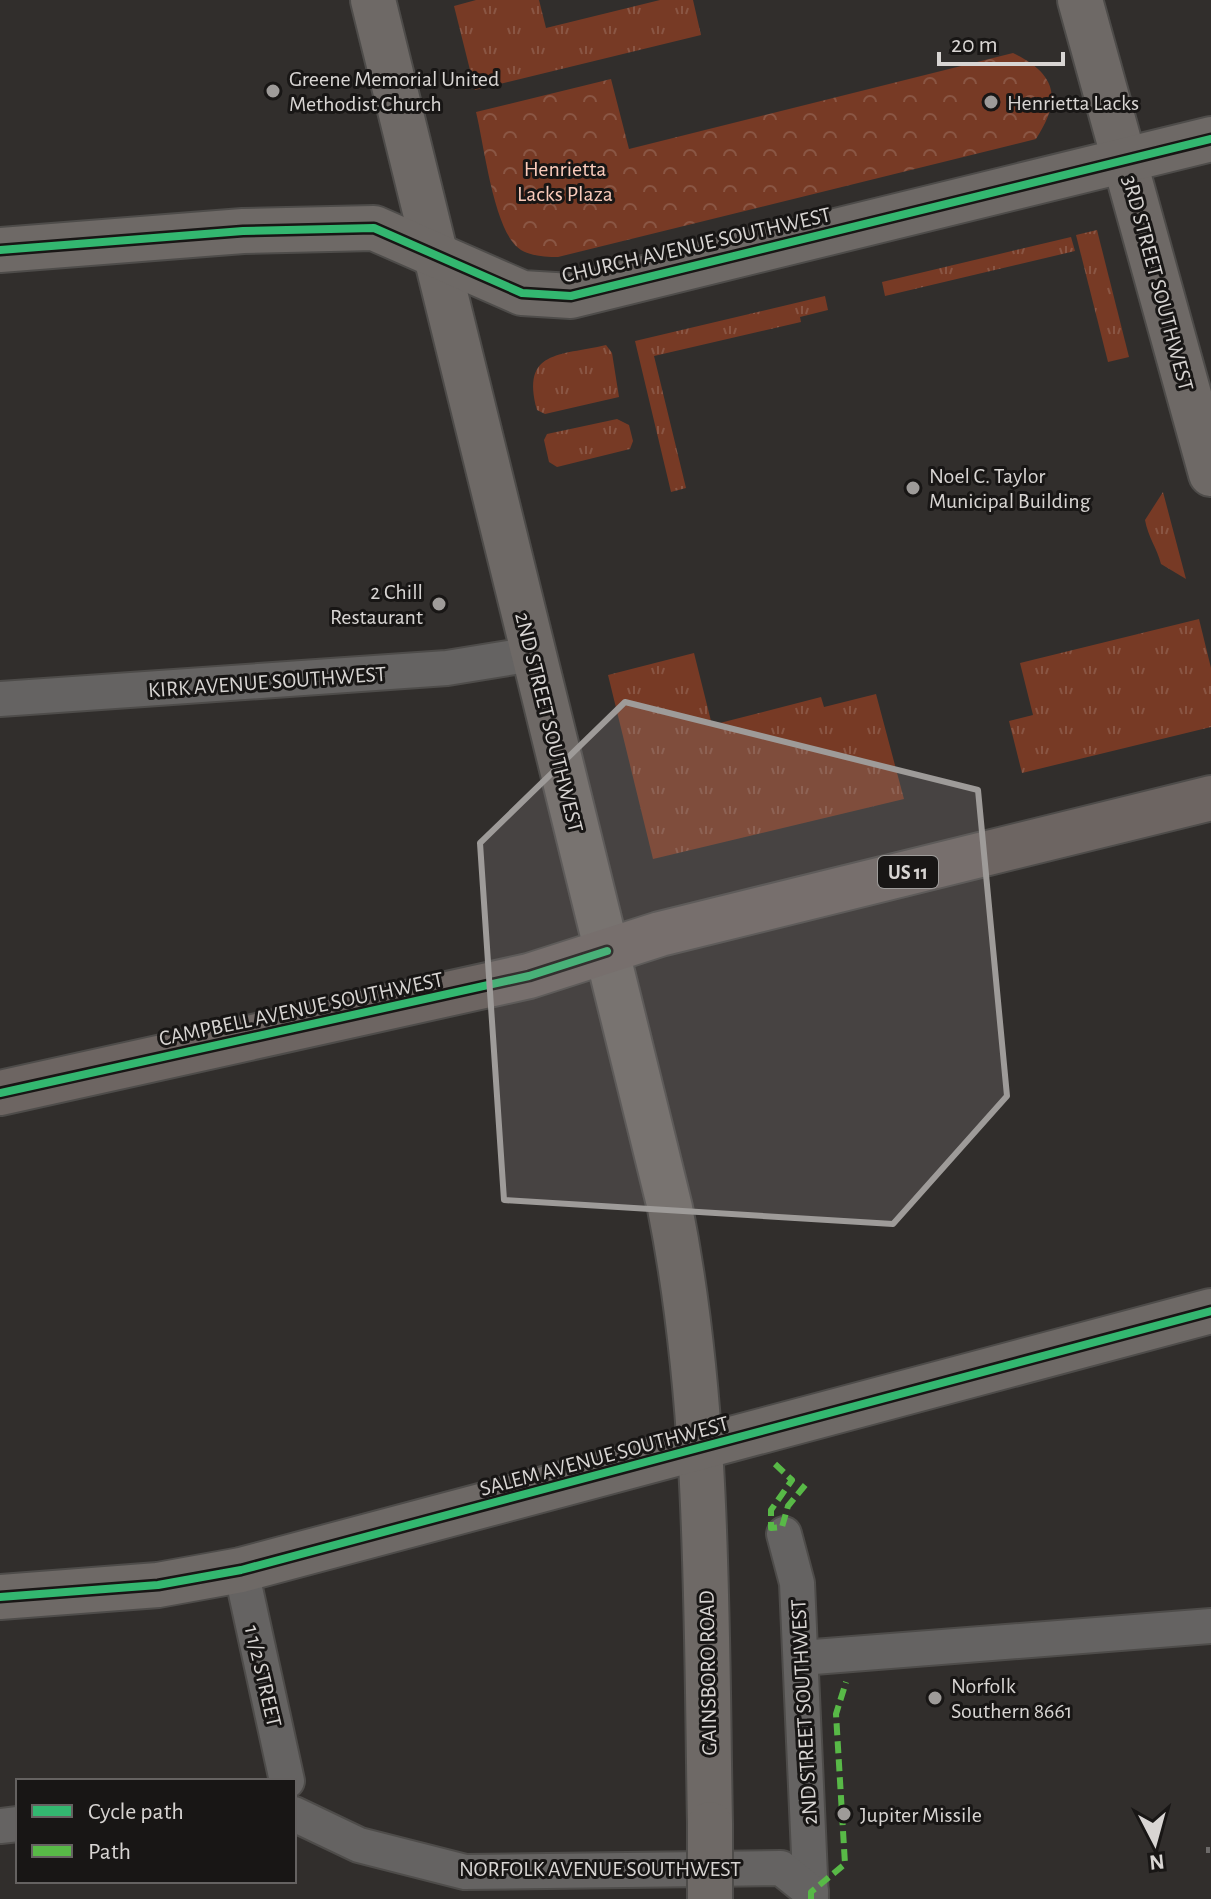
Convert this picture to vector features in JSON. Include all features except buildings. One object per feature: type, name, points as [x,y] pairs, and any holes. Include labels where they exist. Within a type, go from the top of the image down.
[{"type":"main road","name":"CAMPBELL AVENUE SOUTHWEST","points":[[0,1093],[529,976],[660,934],[1211,798]]},
{"type":"street","name":"2ND STREET SOUTHWEST","points":[[373,0],[607,951],[684,1279],[699,1448]]},
{"type":"street","name":"3RD STREET SOUTHWEST","points":[[1080,0],[1211,474]]},
{"type":"street","name":"CHURCH AVENUE SOUTHWEST","points":[[0,250],[243,231],[374,228],[522,293],[571,296],[1211,139]]},
{"type":"street","name":"KIRK AVENUE SOUTHWEST","points":[[0,699],[447,668],[533,654]]},
{"type":"street","name":"SALEM AVENUE SOUTHWEST","points":[[0,1597],[158,1585],[241,1570],[1211,1311]]},
{"type":"street","name":"GAINSBORO ROAD","points":[[699,1448],[710,1899]]},
{"type":"street","name":"2ND STREET SOUTHWEST","points":[[784,1534],[797,1583],[811,1896]]},
{"type":"street","name":"1 1/2 STREET","points":[[241,1570],[287,1779]]},
{"type":"street","points":[[801,1658],[1211,1626]]},
{"type":"street","name":"NORFOLK AVENUE SOUTHWEST","points":[[296,1815],[359,1845],[465,1872],[781,1868],[811,1896]]},
{"type":"highlighted area","points":[[625,702],[978,790],[1007,1096],[893,1224],[504,1200],[480,843]]},
{"type":"green space","points":[[476,0],[539,0],[546,28],[660,0],[693,0],[701,35],[475,90],[454,6]]},
{"type":"green space","name":"Henrietta Lacks Plaza","points":[[1013,53],[1039,70],[1051,89],[1050,112],[1036,139],[558,257],[525,252],[508,235],[490,183],[476,112],[611,79],[629,149]]},
{"type":"green space","points":[[1097,230],[1129,357],[1108,362],[1076,235]]},
{"type":"green space","points":[[1071,237],[1075,251],[885,296],[882,282]]},
{"type":"green space","points":[[825,296],[828,310],[800,317],[801,322],[654,356],[686,488],[671,492],[635,341]]},
{"type":"green space","points":[[606,345],[612,353],[619,397],[545,414],[537,410],[533,390],[534,376],[539,366],[559,355]]},
{"type":"green space","points":[[617,419],[629,425],[633,441],[630,449],[557,467],[549,462],[544,440],[547,434]]},
{"type":"green space","points":[[1163,492],[1186,579],[1161,564],[1146,526],[1145,520]]},
{"type":"green space","points":[[1199,619],[1211,668],[1211,727],[1022,773],[1009,721],[1033,715],[1020,663]]},
{"type":"green space","points":[[694,653],[712,725],[821,697],[824,707],[876,694],[904,799],[653,859],[608,675]]},
{"type":"railway","points":[[1206,1850],[1211,1850]]},
{"type":"marked path","points":[[775,1464],[792,1480],[771,1510],[771,1528],[782,1527],[788,1506],[806,1484]]},
{"type":"marked path","points":[[811,1899],[811,1892],[845,1864],[836,1714],[846,1682]]},
{"type":"cycle path","points":[[0,250],[243,231],[374,228],[522,293],[571,296],[1211,139]]},
{"type":"cycle path","points":[[0,1093],[529,976],[607,951]]},
{"type":"cycle path","points":[[0,1597],[158,1585],[241,1570],[1211,1311]]},
{"type":"place","name":"Greene Memorial United Methodist Church","points":[[273,91]]},
{"type":"place","name":"Henrietta Lacks","points":[[991,102]]},
{"type":"place","name":"Noel C. Taylor Municipal Building","points":[[913,488]]},
{"type":"place","name":"2 Chill Restaurant","points":[[439,604]]},
{"type":"place","name":"Norfolk Southern 8661","points":[[935,1698]]},
{"type":"place","name":"Jupiter Missile","points":[[844,1814]]}]
